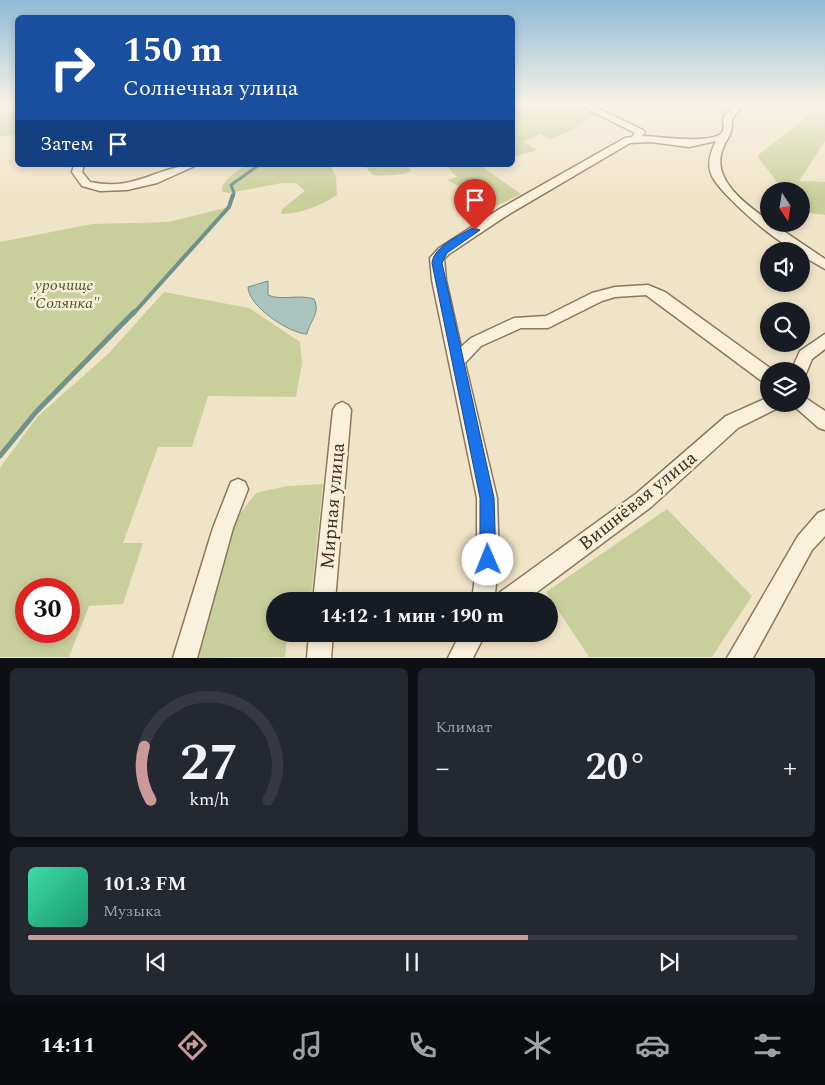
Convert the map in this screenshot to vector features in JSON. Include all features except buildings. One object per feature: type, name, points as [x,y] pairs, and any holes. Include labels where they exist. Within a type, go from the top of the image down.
[{"type":"street","points":[[484,592],[488,560],[487,498],[440,280],[437,258],[444,251],[502,213],[618,145],[636,138],[689,144],[723,137]]},
{"type":"street","points":[[723,137],[717,148],[714,168],[723,188],[777,232],[825,265]]},
{"type":"street","points":[[78,167],[77,172],[86,184],[110,188],[140,185],[187,167]]},
{"type":"street","points":[[457,360],[476,342],[519,322],[548,322],[597,297],[615,292],[648,290],[660,296],[760,370]]},
{"type":"street","points":[[803,362],[806,355],[825,340]]},
{"type":"street","name":"Вишнёвая улица","points":[[519,592],[644,500],[732,422],[760,409]]},
{"type":"street","name":"Мирная улица","points":[[325,592],[342,410]]},
{"type":"street","points":[[810,410],[825,422]]},
{"type":"street","points":[[185,658],[223,528],[238,489]]},
{"type":"street","points":[[740,658],[805,543],[825,520]]},
{"type":"street","points":[[319,658],[320,642]]},
{"type":"street","points":[[460,658],[469,642]]},
{"type":"green space","points":[[515,136],[537,136],[524,142],[537,150],[515,156]]},
{"type":"green space","points":[[543,136],[558,136],[550,139]]},
{"type":"green space","points":[[783,136],[825,136],[825,141],[799,181],[825,182],[825,215],[810,213],[810,182],[777,182],[757,156]]},
{"type":"green space","points":[[243,167],[331,167],[336,176],[337,195],[310,208],[281,214],[282,209],[305,191],[296,183],[282,183],[229,193],[222,192],[222,186],[229,177]]},
{"type":"green space","points":[[366,167],[409,167],[411,171],[397,175],[373,175]]},
{"type":"green space","points":[[448,167],[484,167],[521,194],[496,206],[447,180],[457,177]]},
{"type":"green space","name":"урочище \"Солянка\"","points":[[229,207],[126,321],[36,412],[0,456],[0,242],[92,224],[168,222]]},
{"type":"green space","points":[[164,292],[249,308],[300,342],[302,363],[296,397],[208,396],[192,447],[158,447],[123,543],[143,543],[123,604],[89,606],[80,629],[80,578],[15,578],[15,643],[74,643],[69,657],[0,657],[0,468],[37,417],[109,353]]},
{"type":"green space","points":[[323,484],[312,592],[266,592],[266,642],[287,642],[285,657],[197,658],[233,523],[256,493],[287,486]]},
{"type":"green space","points":[[667,509],[752,596],[712,657],[589,657],[558,610],[558,592],[546,592]]},
{"type":"water","points":[[268,281],[268,295],[273,297],[314,299],[316,313],[307,334],[291,329],[271,318],[255,302],[248,287]]},
{"type":"waterway","points":[[233,197],[234,193],[231,185],[256,167]]},
{"type":"waterway","points":[[133,314],[229,207],[233,195]]},
{"type":"waterway","points":[[0,456],[36,412],[134,312]]},
{"type":"route","points":[[475,230],[444,251],[437,258],[437,263],[487,498],[488,560]]}]
